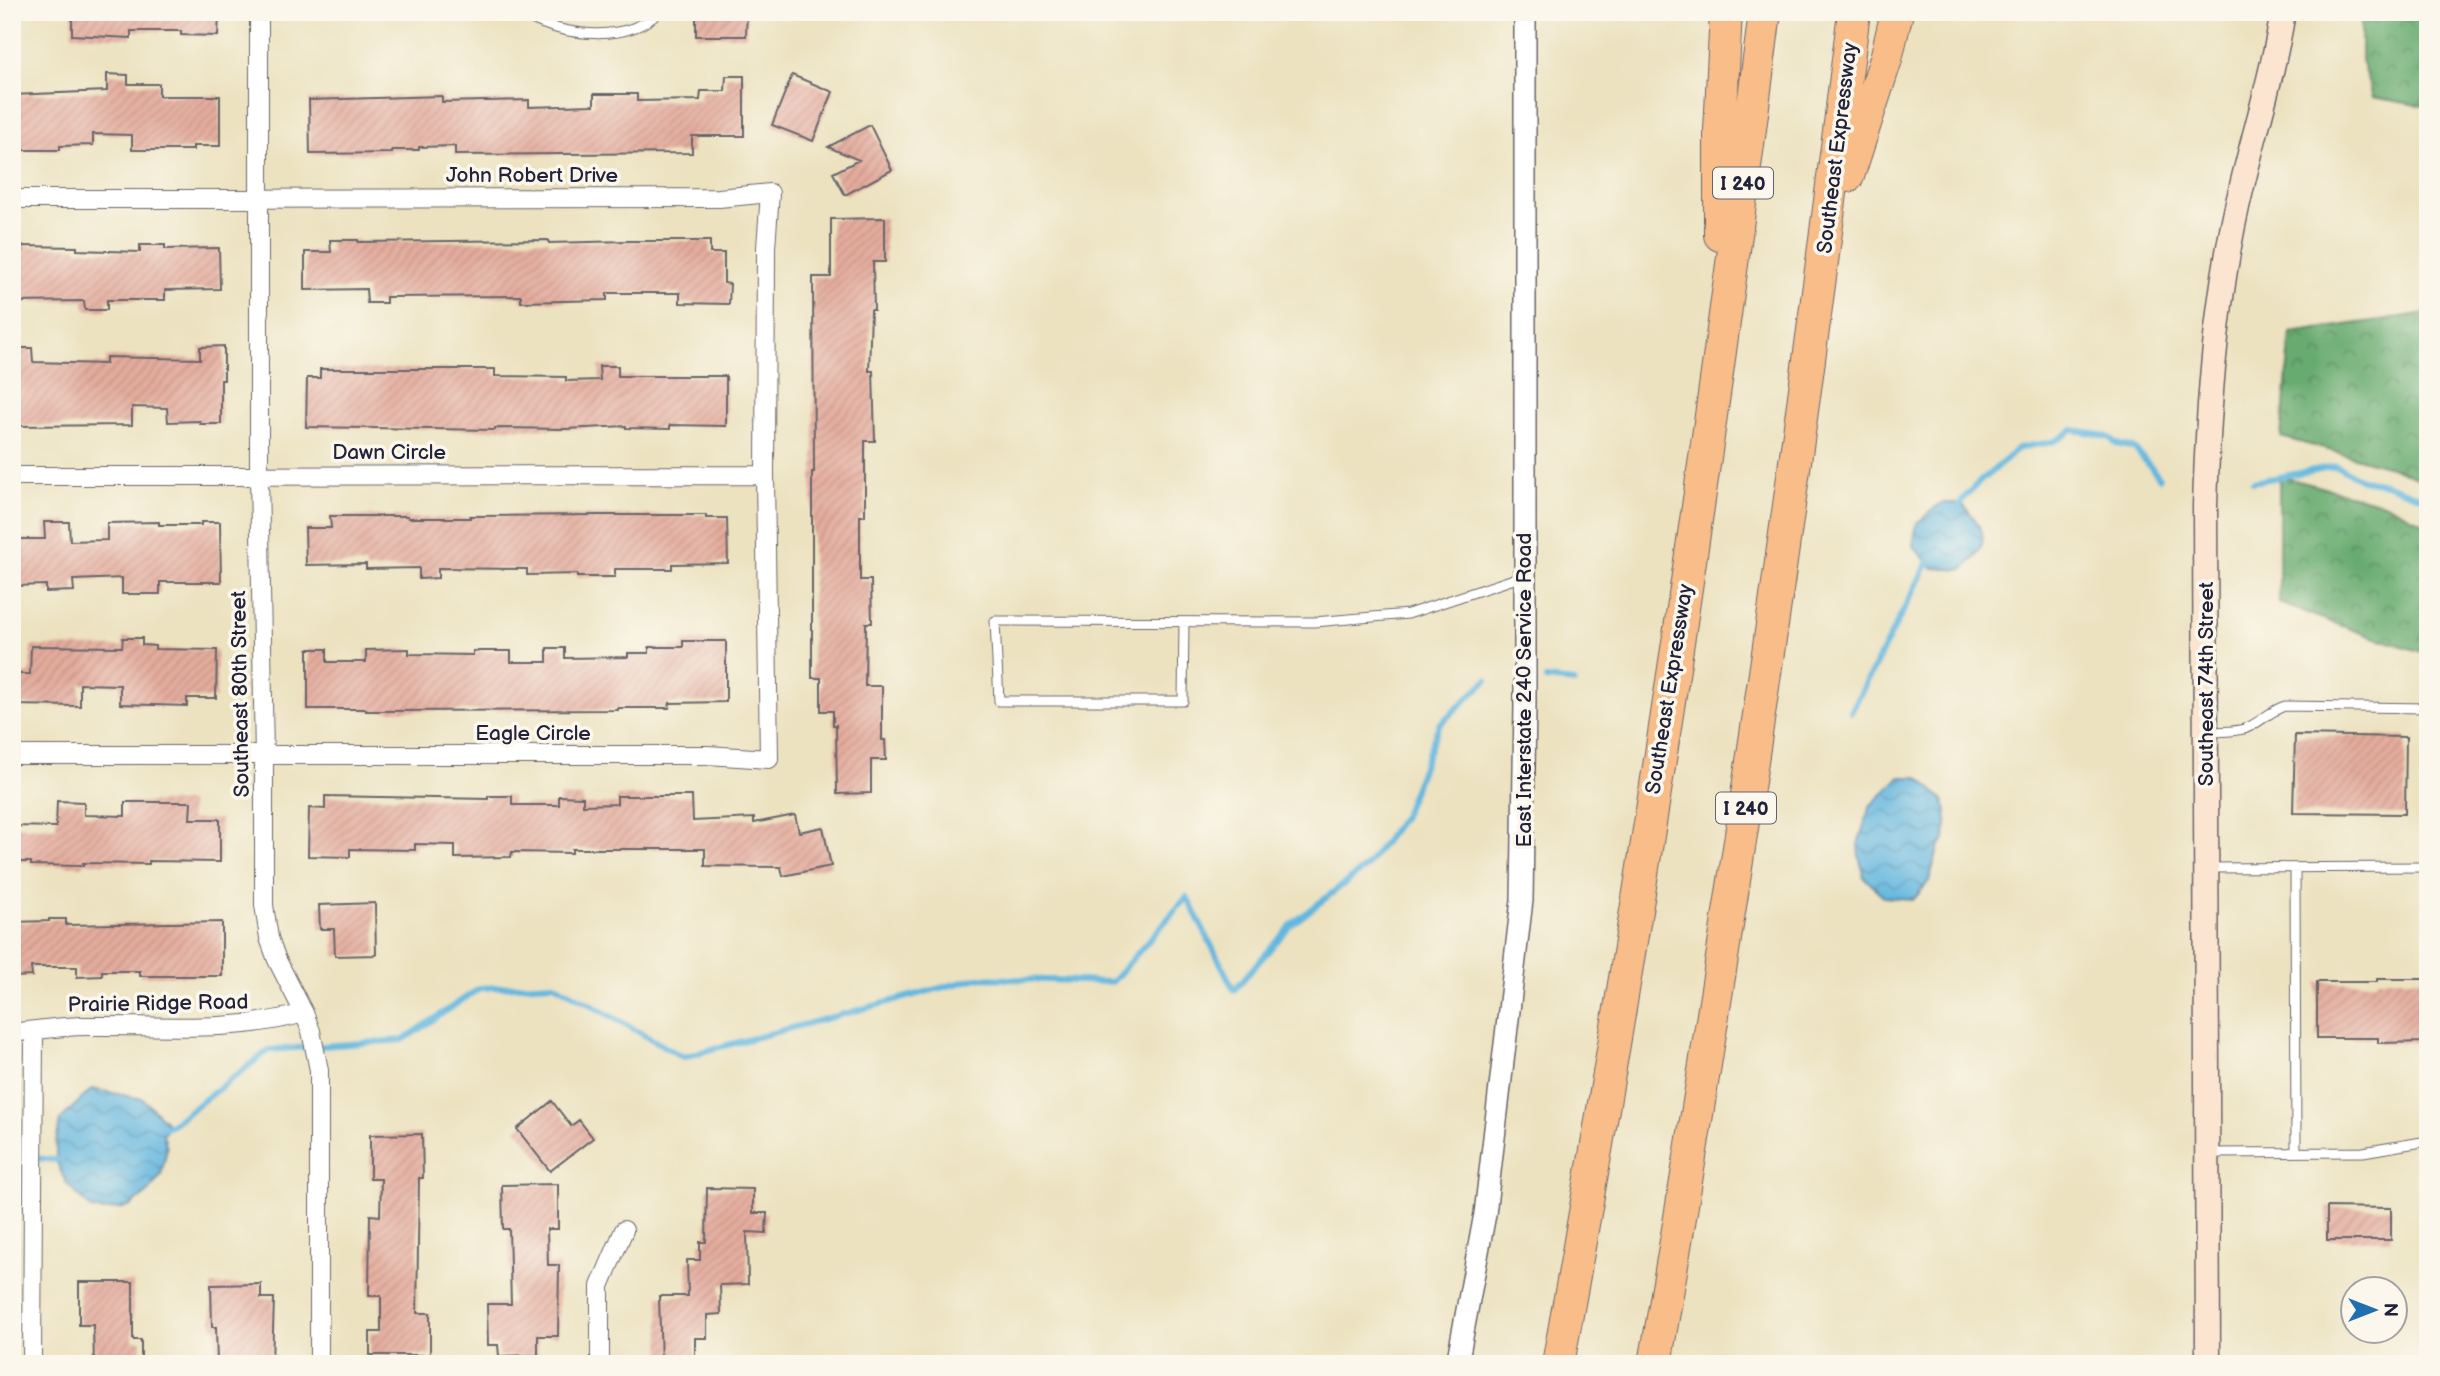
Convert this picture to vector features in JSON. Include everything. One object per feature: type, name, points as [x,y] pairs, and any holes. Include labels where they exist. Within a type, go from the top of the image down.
[{"type":"highway","points":[[1719,353],[1720,130],[1726,12]]},
{"type":"highway","name":"Southeast Expressway","points":[[1558,1364],[1678,640],[1765,12]]},
{"type":"highway","name":"Southeast Expressway","points":[[1655,1364],[1740,849],[1825,251],[1854,12]]},
{"type":"highway","points":[[1825,251],[1886,59],[1897,12]]},
{"type":"main road","name":"Southeast 74th Street","points":[[2208,1364],[2205,506],[2211,377],[2233,224],[2283,12]]},
{"type":"street","name":"Southeast 80th Street","points":[[258,12],[259,475],[264,905],[269,938],[311,1031],[319,1070],[318,1364]]},
{"type":"street","name":"East Interstate 240 Service Road","points":[[1457,1364],[1485,1214],[1522,900],[1525,12]]},
{"type":"street","name":"John Robert Drive","points":[[12,199],[719,198],[770,193],[766,247],[765,475]]},
{"type":"street","name":"Dawn Circle","points":[[12,476],[765,475]]},
{"type":"street","name":"Eagle Circle","points":[[12,755],[264,757],[707,754],[769,759],[765,475]]},
{"type":"street","name":"Prairie Ridge Road","points":[[12,1033],[84,1026],[247,1026],[304,1013]]},
{"type":"street","points":[[32,1364],[34,1031]]},
{"type":"street","points":[[600,1364],[600,1286],[624,1230]]},
{"type":"lane","points":[[526,12],[528,17],[546,26],[585,33],[622,33],[659,12]]},
{"type":"lane","points":[[1184,622],[1183,701],[999,701],[995,621],[1314,622],[1408,614],[1525,575]]},
{"type":"lane","points":[[2207,733],[2244,728],[2260,720],[2271,710],[2284,706],[2428,708]]},
{"type":"lane","points":[[2207,868],[2428,867]]},
{"type":"lane","points":[[2295,868],[2296,1152]]},
{"type":"lane","points":[[2207,1153],[2363,1152],[2428,1141]]},
{"type":"green space","points":[[2361,12],[2428,12],[2428,107],[2373,97],[2361,60]]},
{"type":"green space","points":[[2428,313],[2428,483],[2401,470],[2281,437],[2291,333]]},
{"type":"green space","points":[[2279,476],[2383,503],[2428,525],[2428,654],[2279,603]]},
{"type":"water","points":[[1941,503],[1961,503],[1981,529],[1983,536],[1979,551],[1963,570],[1933,568],[1913,546],[1917,523]]},
{"type":"water","points":[[1900,777],[1919,777],[1943,800],[1947,810],[1945,840],[1939,846],[1929,881],[1914,899],[1884,897],[1864,877],[1859,855],[1858,844],[1870,806]]},
{"type":"water","points":[[92,1089],[143,1099],[170,1126],[163,1134],[167,1148],[161,1175],[147,1193],[129,1207],[102,1211],[92,1209],[66,1183],[56,1160],[60,1120]]},
{"type":"building","points":[[72,12],[219,12],[218,36],[181,35],[181,31],[131,31],[131,38],[72,35]]},
{"type":"building","points":[[696,12],[747,12],[746,36],[696,36]]},
{"type":"building","points":[[107,74],[128,75],[128,84],[159,84],[159,96],[220,96],[220,146],[193,146],[193,150],[132,150],[132,135],[93,134],[93,145],[60,146],[60,150],[12,150],[12,95],[107,91]]},
{"type":"building","points":[[792,75],[833,92],[813,141],[772,125]]},
{"type":"building","points":[[726,76],[744,76],[744,136],[692,136],[692,153],[455,155],[455,146],[392,150],[392,153],[310,154],[309,100],[442,96],[442,102],[529,100],[529,107],[594,105],[594,94],[637,94],[637,101],[700,100],[701,91],[725,91]]},
{"type":"building","points":[[870,125],[892,170],[845,195],[833,173],[859,160],[828,147]]},
{"type":"building","points":[[885,218],[885,262],[873,262],[874,310],[871,310],[869,371],[873,371],[875,441],[865,441],[865,516],[860,516],[860,580],[871,580],[872,623],[866,623],[865,686],[882,686],[882,740],[885,740],[886,760],[871,760],[871,793],[837,794],[836,725],[833,725],[833,711],[821,711],[821,678],[812,678],[813,277],[831,277],[831,219]]},
{"type":"building","points":[[330,240],[548,240],[549,243],[710,241],[710,253],[724,253],[724,283],[730,284],[729,304],[680,303],[680,293],[607,293],[607,300],[521,302],[521,296],[386,297],[386,303],[367,303],[366,289],[305,290],[305,252],[331,252]]},
{"type":"building","points":[[140,245],[165,245],[165,249],[219,248],[220,289],[165,290],[165,300],[107,300],[107,310],[85,310],[84,301],[12,302],[12,251],[22,251],[22,246],[140,252]]},
{"type":"building","points":[[224,346],[221,424],[200,424],[200,421],[168,422],[167,408],[132,407],[132,425],[13,426],[13,348],[32,348],[33,362],[106,364],[106,357],[200,359],[200,347]]},
{"type":"building","points":[[599,366],[618,366],[618,376],[726,376],[726,426],[495,430],[306,427],[307,378],[320,378],[320,369],[495,369],[495,376],[566,377],[566,381],[600,380]]},
{"type":"building","points":[[706,515],[706,518],[727,518],[728,563],[672,564],[672,569],[615,569],[615,577],[577,577],[577,574],[527,575],[527,569],[438,568],[438,578],[419,579],[419,568],[366,569],[366,564],[306,565],[305,528],[331,528],[330,516],[470,518]]},
{"type":"building","points":[[44,522],[69,522],[70,541],[107,540],[107,523],[159,522],[159,525],[201,525],[201,522],[220,522],[221,582],[160,582],[160,594],[122,594],[122,578],[73,580],[74,591],[46,592],[46,585],[12,586],[12,539],[45,539]]},
{"type":"building","points":[[123,638],[142,638],[142,645],[155,646],[155,649],[217,650],[216,698],[187,698],[187,706],[120,704],[120,685],[80,684],[80,706],[12,705],[12,674],[30,674],[31,646],[122,647]]},
{"type":"building","points":[[683,641],[726,641],[726,702],[670,703],[669,708],[618,710],[308,709],[308,649],[327,649],[327,662],[366,662],[366,650],[409,649],[409,654],[473,655],[473,651],[511,651],[511,662],[547,662],[547,648],[565,648],[565,658],[628,657],[628,653],[649,653],[649,647],[683,647]]},
{"type":"building","points":[[2295,735],[2406,737],[2405,814],[2293,813]]},
{"type":"building","points":[[325,796],[488,799],[488,796],[512,796],[512,805],[559,805],[559,796],[583,797],[583,805],[617,804],[617,796],[692,796],[693,821],[754,818],[754,823],[795,815],[799,832],[823,827],[831,866],[783,876],[781,867],[705,866],[705,849],[572,849],[572,853],[512,852],[511,857],[455,858],[455,845],[415,844],[415,850],[350,849],[350,857],[308,856],[309,808],[325,809]]},
{"type":"building","points":[[57,801],[84,802],[84,815],[125,816],[125,802],[191,802],[190,819],[220,819],[220,862],[149,861],[149,864],[83,863],[83,866],[12,862],[12,826],[56,827]]},
{"type":"building","points":[[375,903],[376,955],[335,956],[334,929],[320,929],[319,905]]},
{"type":"building","points":[[66,919],[66,925],[222,922],[222,976],[140,976],[140,971],[102,971],[102,976],[77,977],[77,967],[31,967],[32,976],[12,977],[12,922]]},
{"type":"building","points":[[2377,979],[2428,979],[2428,1042],[2378,1043],[2378,1038],[2317,1038],[2317,982],[2377,982]]},
{"type":"building","points":[[552,1101],[571,1126],[579,1120],[593,1138],[550,1171],[517,1129]]},
{"type":"building","points":[[422,1134],[423,1178],[419,1178],[417,1313],[430,1313],[430,1355],[370,1355],[370,1332],[381,1332],[381,1296],[369,1296],[370,1215],[380,1216],[381,1179],[370,1179],[370,1135]]},
{"type":"building","points":[[558,1184],[558,1229],[547,1229],[548,1265],[559,1265],[558,1336],[538,1336],[538,1355],[499,1356],[498,1345],[488,1345],[487,1304],[511,1304],[509,1229],[503,1229],[502,1185]]},
{"type":"building","points":[[707,1188],[753,1189],[753,1213],[767,1213],[766,1233],[747,1232],[748,1284],[720,1285],[721,1314],[707,1315],[707,1338],[695,1338],[695,1364],[661,1364],[659,1296],[688,1296],[687,1260],[700,1260],[700,1242],[706,1242]]},
{"type":"building","points":[[2327,1207],[2391,1208],[2391,1240],[2327,1240]]},
{"type":"building","points":[[79,1282],[133,1282],[133,1340],[141,1340],[141,1364],[94,1364],[93,1325],[79,1325]]},
{"type":"building","points":[[261,1284],[261,1298],[274,1298],[272,1364],[217,1364],[216,1327],[212,1327],[211,1285]]},
{"type":"waterway","points":[[1957,509],[1974,487],[2017,449],[2052,442],[2072,430],[2093,433],[2110,438],[2116,444],[2134,448],[2160,478]]},
{"type":"waterway","points":[[2253,482],[2336,466],[2362,480],[2385,484],[2428,499]]},
{"type":"waterway","points":[[1851,712],[1930,559]]},
{"type":"waterway","points":[[1546,679],[1574,682]]},
{"type":"waterway","points":[[163,1128],[170,1126],[269,1050],[403,1040],[480,988],[554,984],[683,1057],[978,978],[1112,982],[1187,897],[1234,990],[1292,924],[1366,867],[1404,815],[1439,725],[1487,680]]},
{"type":"waterway","points":[[12,1156],[56,1160],[62,1158]]}]
